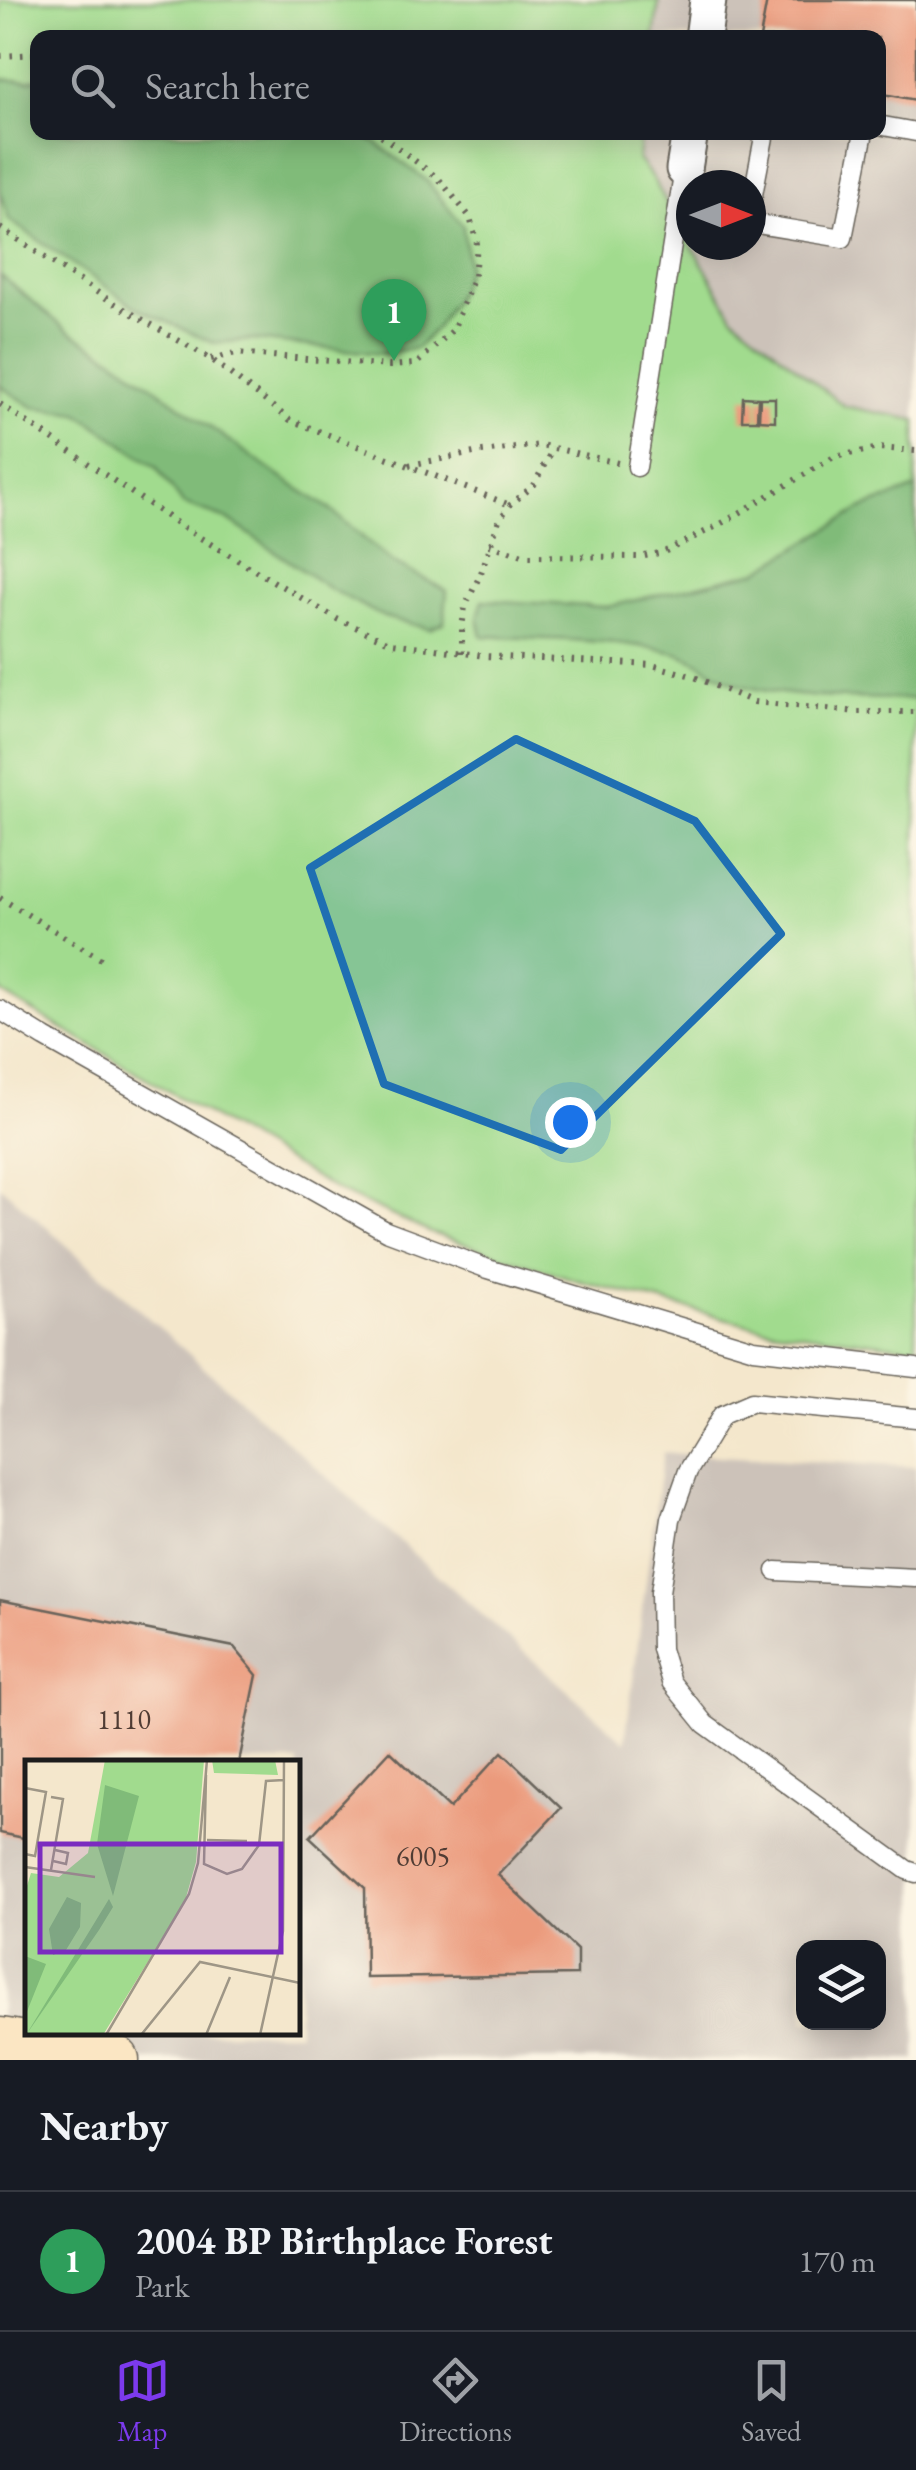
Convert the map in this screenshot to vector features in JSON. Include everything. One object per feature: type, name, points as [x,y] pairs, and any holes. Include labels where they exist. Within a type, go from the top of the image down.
[{"type":"street","points":[[704,30],[708,0]]},
{"type":"street","points":[[684,169],[689,140]]},
{"type":"street","points":[[0,2042],[114,2060]]},
{"type":"lane","points":[[886,127],[916,132]]},
{"type":"lane","points":[[758,170],[763,140]]},
{"type":"lane","points":[[766,225],[843,238],[862,140]]},
{"type":"lane","points":[[637,467],[684,169]]},
{"type":"lane","points":[[0,1010],[386,1230],[488,1270],[754,1349],[916,1368]]},
{"type":"lane","points":[[916,1418],[752,1402],[722,1415],[688,1471],[671,1519],[660,1592],[661,1649],[671,1682],[705,1724],[907,1870],[916,1872]]},
{"type":"lane","points":[[776,1571],[916,1578]]},
{"type":"path","points":[[0,56],[30,54]]},
{"type":"path","points":[[211,359],[236,353],[390,366],[416,364],[453,330],[474,277],[477,244],[470,217],[438,179],[387,140]]},
{"type":"path","points":[[0,228],[112,302],[211,359],[290,420],[510,505]]},
{"type":"path","points":[[0,404],[187,530],[336,619],[392,644],[462,653],[652,666],[692,676],[754,702],[857,712],[916,712]]},
{"type":"path","points":[[408,465],[541,445],[637,467]]},
{"type":"path","points":[[462,653],[465,607],[499,520],[534,485],[553,448]]},
{"type":"path","points":[[487,550],[526,556],[640,557],[664,552],[719,525],[834,457],[879,448],[916,451]]},
{"type":"path","points":[[0,898],[104,960]]},
{"type":"highlighted area","points":[[516,739],[695,821],[781,934],[561,1150],[384,1084],[310,868]]},
{"type":"shaded area","points":[[659,0],[916,0],[916,420],[844,406],[733,316],[701,260],[766,260],[766,170],[676,170],[676,218],[638,158],[640,140],[886,140],[886,30],[655,30]]},
{"type":"shaded area","points":[[0,1186],[625,1742],[663,1453],[916,1467],[916,2060],[0,2060]]},
{"type":"green space","points":[[0,0],[659,0],[655,30],[30,30],[30,140],[640,140],[638,159],[676,218],[676,260],[700,260],[733,316],[844,406],[916,420],[916,1348],[763,1328],[576,1280],[431,1233],[338,1191],[0,992]]},
{"type":"green space","points":[[0,79],[29,81],[30,140],[370,140],[426,180],[463,226],[468,265],[458,293],[437,327],[417,348],[382,354],[255,340],[213,343],[137,308],[9,220],[0,191]]},
{"type":"green space","points":[[0,275],[67,330],[327,507],[392,562],[447,591],[444,623],[430,629],[384,617],[330,589],[227,519],[183,504],[156,467],[78,413],[33,407],[0,386]]},
{"type":"green space","points":[[916,488],[916,699],[832,698],[769,691],[738,684],[682,655],[649,647],[482,636],[478,617],[483,600],[607,607],[758,571],[861,509]]},
{"type":"building","points":[[767,0],[916,0],[916,100],[886,94],[886,30],[761,30]]},
{"type":"building","points":[[743,397],[758,398],[757,420],[742,420]]},
{"type":"building","points":[[760,398],[775,398],[775,421],[759,420]]},
{"type":"building","points":[[0,1600],[234,1647],[257,1675],[239,1760],[25,1760],[25,1838],[0,1833]]},
{"type":"building","points":[[390,1751],[450,1808],[502,1752],[561,1808],[498,1875],[577,1950],[577,1975],[366,1978],[365,1888],[310,1837]]},
{"type":"place","name":"2004 BP Birthplace Forest","points":[[394,361]]}]
